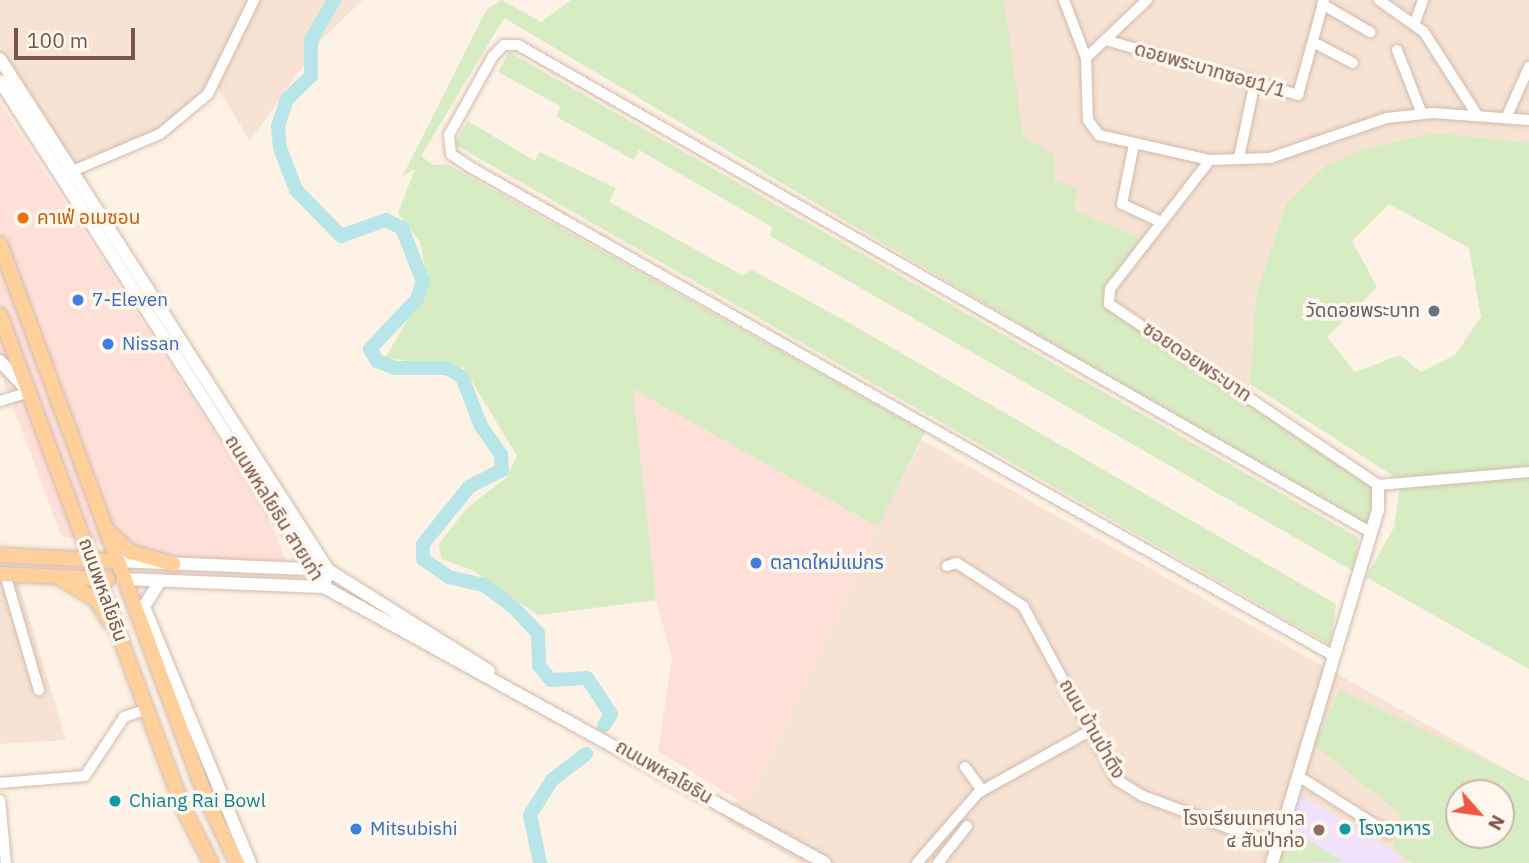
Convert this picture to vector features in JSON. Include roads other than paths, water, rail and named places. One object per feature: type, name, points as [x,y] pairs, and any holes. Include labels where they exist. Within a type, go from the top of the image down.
[{"type":"main road","name":"ถนนพหลโยธิน สายเก่า","points":[[0,59],[67,174],[324,587]]},
{"type":"main road","name":"ถนนพหลโยธิน สายเก่า","points":[[0,81],[67,174],[328,570],[324,587]]},
{"type":"main road","name":"ถนนพหลโยธิน","points":[[0,244],[103,527],[183,736],[237,863]]},
{"type":"main road","name":"ถนนพหลโยธิน","points":[[0,314],[101,579],[147,709],[211,863]]},
{"type":"main road","points":[[0,361],[29,392]]},
{"type":"main road","points":[[1272,863],[1370,532],[1378,485]]},
{"type":"main road","points":[[43,557],[75,544],[75,515]]},
{"type":"main road","points":[[103,527],[131,552],[173,564]]},
{"type":"main road","points":[[284,570],[300,561],[298,545]]},
{"type":"main road","points":[[0,555],[116,561]]},
{"type":"main road","name":"ถนนพหลโยธิน","points":[[116,561],[328,570],[503,682],[825,863]]},
{"type":"main road","points":[[2,574],[123,579]]},
{"type":"main road","points":[[54,576],[96,600],[125,649]]},
{"type":"main road","name":"ถนนพหลโยธิน","points":[[123,579],[324,587],[452,660],[503,682]]},
{"type":"main road","points":[[160,581],[144,607],[204,763],[250,863]]},
{"type":"main road","points":[[183,736],[204,763]]},
{"type":"street","points":[[67,174],[160,134],[208,94],[254,0]]},
{"type":"street","points":[[1064,0],[1086,58],[1091,130],[1134,144],[1210,160],[1239,159],[1292,154],[1387,118],[1422,114],[1507,116],[1529,120]]},
{"type":"street","points":[[1086,58],[1109,41],[1147,0]]},
{"type":"street","points":[[1379,0],[1399,5],[1476,115]]},
{"type":"street","points":[[1414,24],[1423,0]]},
{"type":"street","points":[[1323,2],[1370,32]]},
{"type":"street","name":"ดอยพระบาทซอย1/1","points":[[1109,41],[1254,86],[1298,94],[1323,2]]},
{"type":"street","points":[[1313,41],[1353,62]]},
{"type":"street","points":[[1334,656],[470,167],[451,154],[449,135],[494,56],[504,45],[518,45],[1370,532]]},
{"type":"street","points":[[1397,50],[1422,114]]},
{"type":"street","points":[[1507,116],[1529,68]]},
{"type":"street","points":[[1239,159],[1254,86]]},
{"type":"street","points":[[1134,144],[1122,204],[1161,222]]},
{"type":"street","name":"ซอยดอยพระบาท","points":[[1210,160],[1110,289],[1109,304],[1378,485]]},
{"type":"street","points":[[0,401],[29,392]]},
{"type":"street","points":[[1378,485],[1529,472]]},
{"type":"street","name":"ถนน บ้านป่าตึง","points":[[947,566],[957,564],[1023,606],[1117,780],[1145,797],[1277,846]]},
{"type":"street","points":[[2,574],[39,690]]},
{"type":"street","points":[[0,783],[85,776],[124,718],[147,709]]},
{"type":"street","points":[[917,863],[980,791],[1090,730]]},
{"type":"street","points":[[965,767],[980,791]]},
{"type":"street","points":[[1298,776],[1388,833]]},
{"type":"street","points":[[1135,803],[1145,797]]},
{"type":"street","points":[[0,800],[6,863]]},
{"type":"street","points":[[938,863],[967,826]]},
{"type":"waterway","points":[[334,0],[311,40],[311,76],[287,99],[278,126],[280,148],[296,190],[341,236],[386,220],[402,228],[423,282],[417,299],[370,349],[377,361],[395,368],[447,368],[462,377],[481,426],[501,455],[502,470],[469,487],[423,544],[423,559],[449,577],[484,585],[514,608],[538,633],[539,666],[551,680],[587,678],[611,714],[604,725]]},
{"type":"waterway","points":[[540,863],[530,815],[552,780],[586,754]]},
{"type":"place","name":"คาเฟ่ อเมซอน","points":[[23,218]]},
{"type":"place","name":"7-Eleven","points":[[78,300]]},
{"type":"place","name":"วัดดอยพระบาท","points":[[1434,311]]},
{"type":"place","name":"Nissan","points":[[108,344]]},
{"type":"place","name":"ตลาดใหม่แม่กร","points":[[756,563]]},
{"type":"place","name":"Chiang Rai Bowl","points":[[115,801]]},
{"type":"place","name":"Mitsubishi","points":[[356,829]]},
{"type":"place","name":"โรงอาหาร","points":[[1345,829]]},
{"type":"place","name":"โรงเรียนเทศบาล ๔ สันป่าก่อ","points":[[1319,830]]}]
